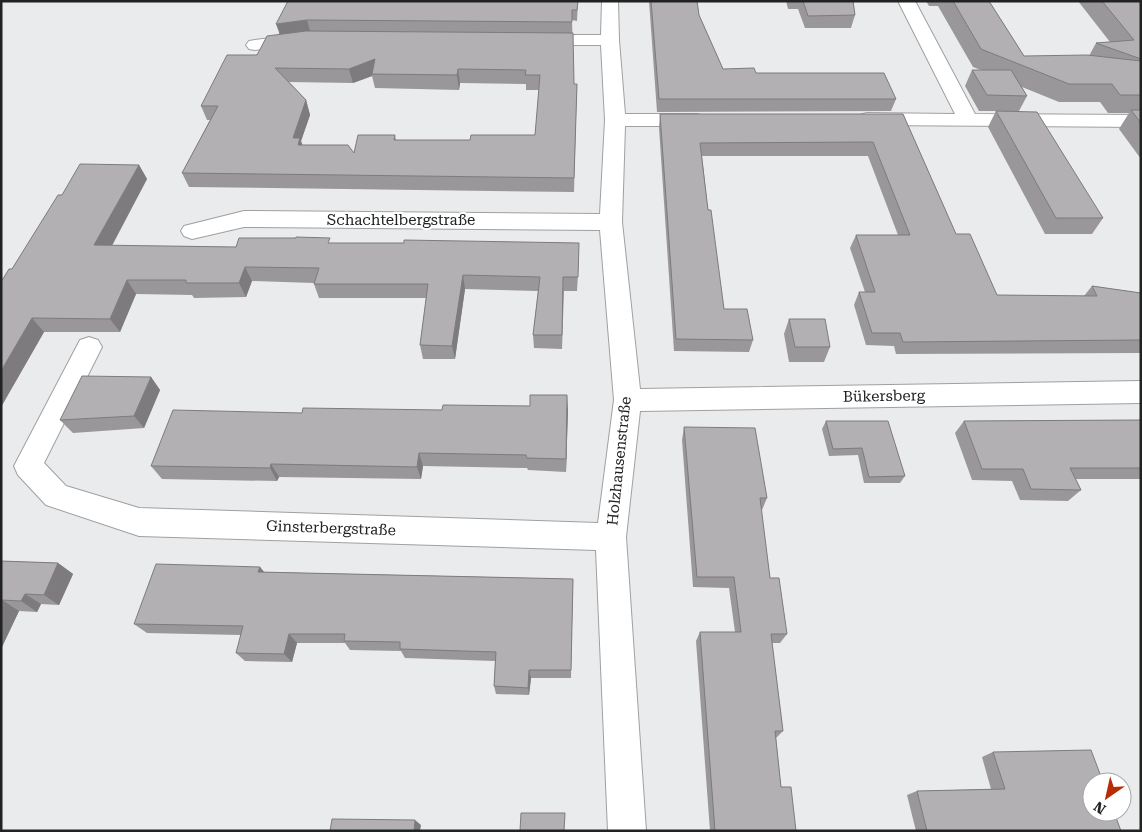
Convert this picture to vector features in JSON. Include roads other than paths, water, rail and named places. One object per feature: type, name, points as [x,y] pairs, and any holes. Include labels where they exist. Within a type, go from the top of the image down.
[{"type":"street","name":"Holzhausenstraße","points":[[610,1],[610,40],[615,120],[611,222],[628,400],[610,537],[627,831]]},
{"type":"street","points":[[906,1],[968,119]]},
{"type":"street","points":[[255,45],[320,38]]},
{"type":"street","points":[[520,40],[610,40]]},
{"type":"street","points":[[615,120],[713,120]]},
{"type":"street","points":[[850,120],[1141,121]]},
{"type":"street","name":"Schachtelbergstraße","points":[[192,231],[244,219],[611,222]]},
{"type":"street","name":"Ginsterbergstraße","points":[[89,348],[28,466],[56,496],[139,522],[610,537]]},
{"type":"street","name":"Bükersberg","points":[[628,400],[1141,392]]}]
